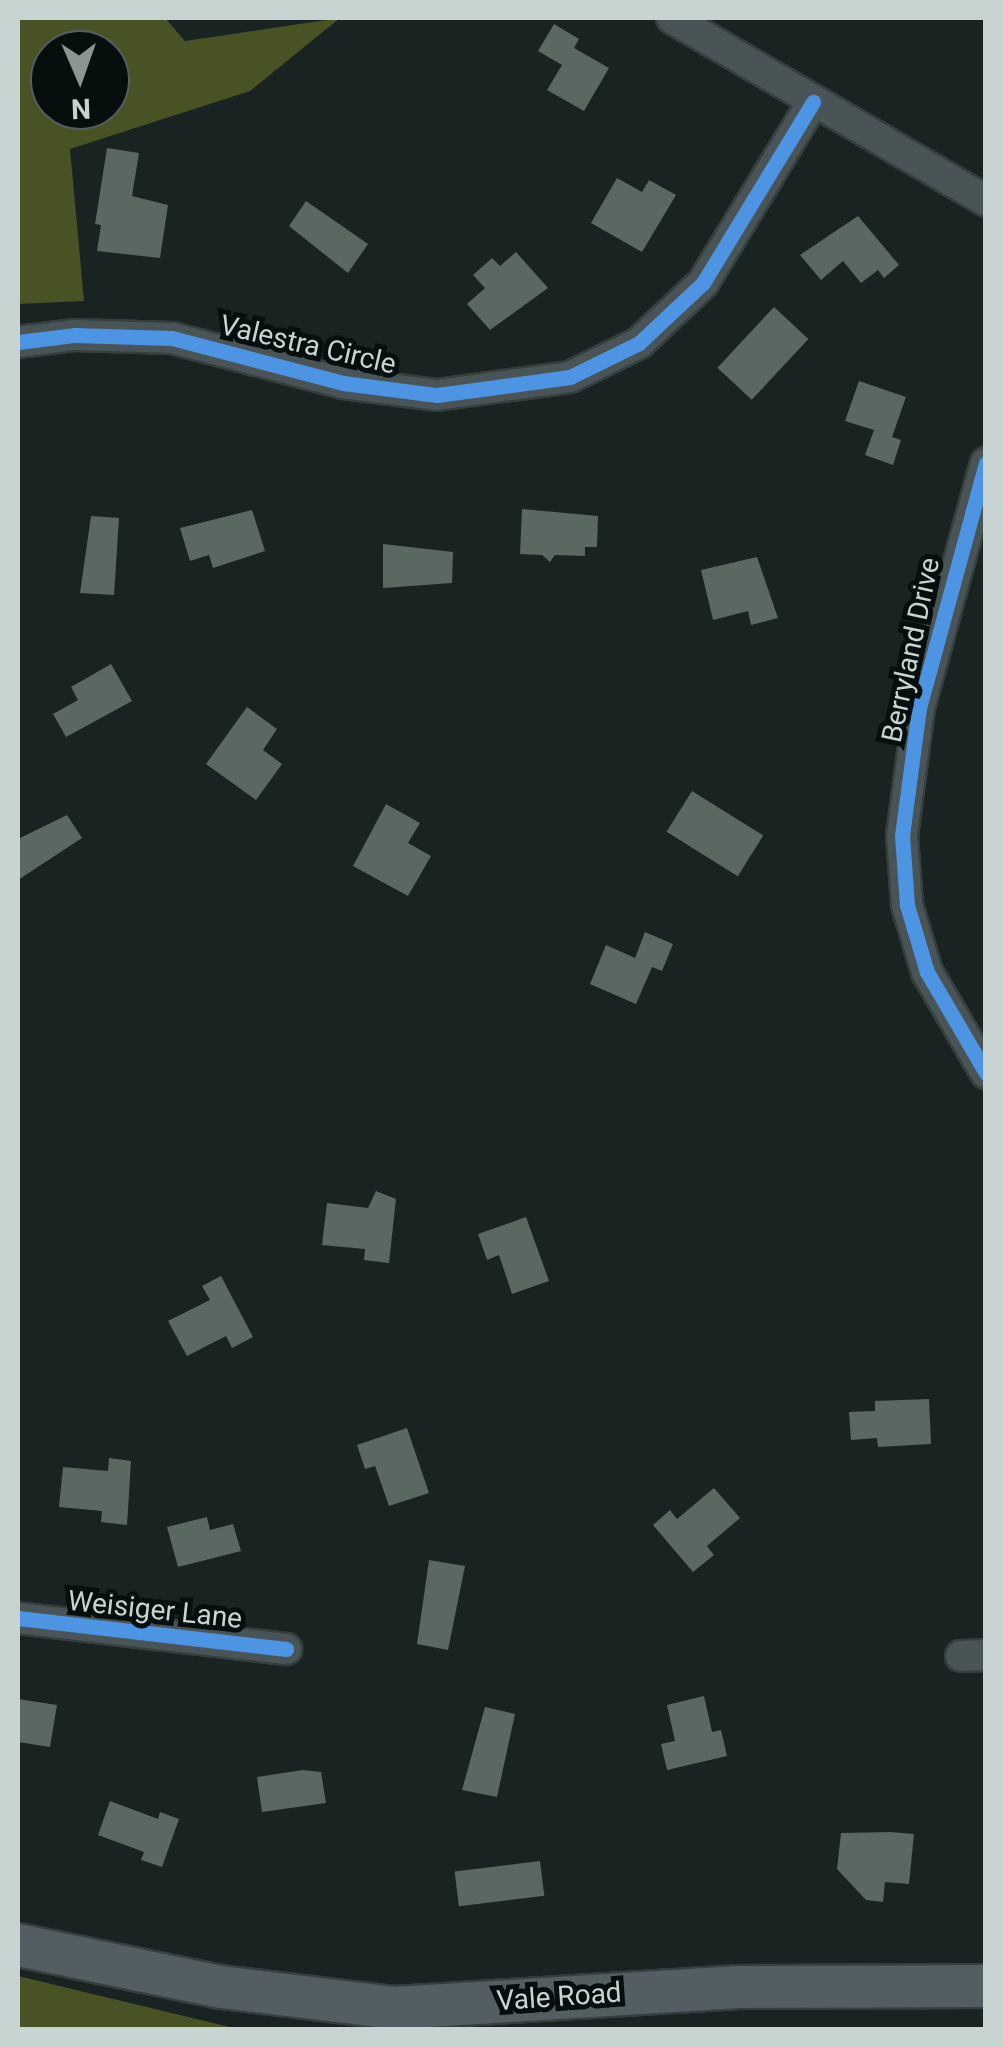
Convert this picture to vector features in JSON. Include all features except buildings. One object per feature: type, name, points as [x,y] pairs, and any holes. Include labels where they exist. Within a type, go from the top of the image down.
[{"type":"main road","name":"Vale Road","points":[[18,1945],[221,1987],[395,2008],[735,1987],[986,1986]]},
{"type":"street","points":[[672,18],[986,202]]},
{"type":"street","name":"Valestra Circle","points":[[18,342],[74,335],[172,338],[342,383],[437,396],[570,377],[639,342],[703,283],[813,102]]},
{"type":"street","name":"Berryland Drive","points":[[986,462],[920,708],[902,835],[907,906],[927,972],[986,1074]]},
{"type":"street","name":"Weisiger Lane","points":[[18,1618],[286,1649]]},
{"type":"green space","points":[[18,18],[165,18],[185,41],[340,18],[250,91],[130,130],[130,30],[30,30],[30,130],[129,130],[70,149],[84,301],[18,304]]},
{"type":"green space","points":[[18,1976],[238,2029],[18,2029]]},
{"type":"cycle path","points":[[18,342],[74,335],[172,338],[343,383],[437,395],[570,377],[639,343],[703,283],[813,102]]},
{"type":"cycle path","points":[[986,463],[919,708],[902,835],[907,905],[927,972],[986,1073]]},
{"type":"cycle path","points":[[18,1618],[286,1649]]}]
